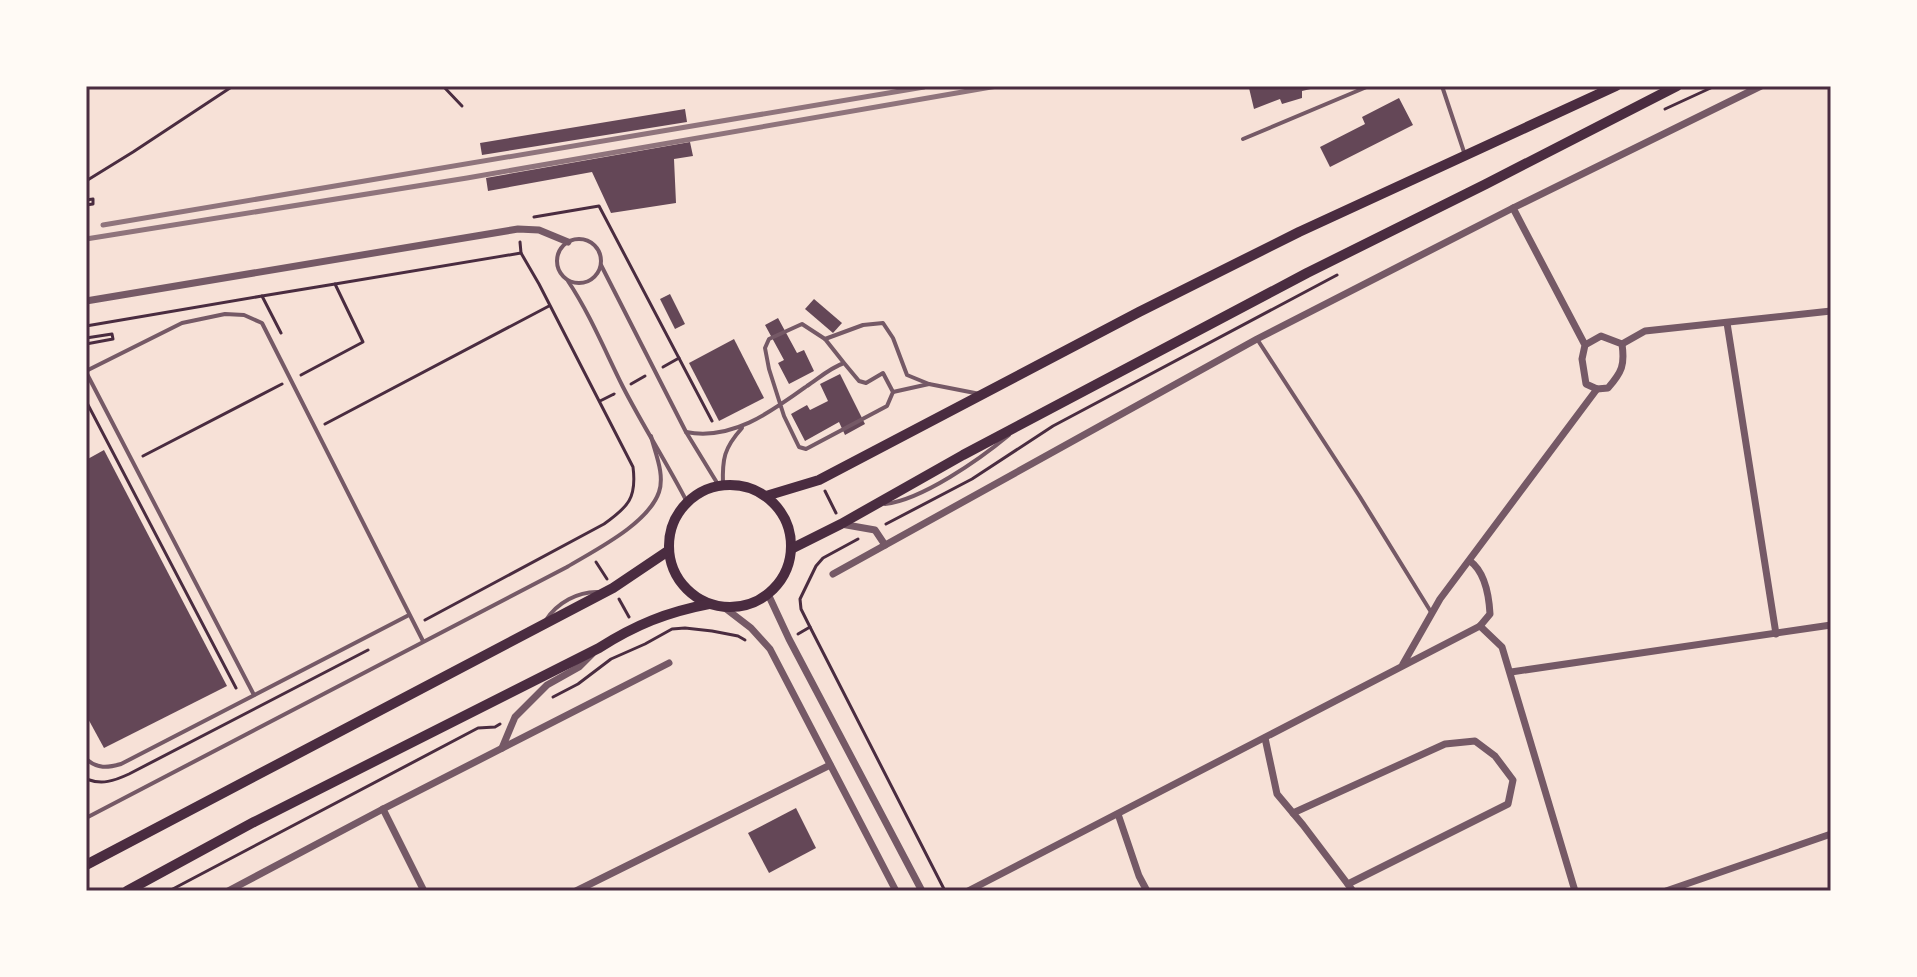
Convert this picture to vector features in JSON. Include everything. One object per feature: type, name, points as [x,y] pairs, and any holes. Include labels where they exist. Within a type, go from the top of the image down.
[{"type":"main road","points":[[766,496],[819,480],[1299,232],[1616,86]]},
{"type":"main road","points":[[791,549],[1307,273],[1677,86]]},
{"type":"main road","points":[[721,485],[738,485],[766,496],[780,511],[788,529],[791,549],[782,579],[768,594],[741,607],[725,608],[694,597],[681,585],[668,551],[676,516],[687,502],[702,491],[721,485]]},
{"type":"main road","points":[[86,865],[605,593],[668,551]]},
{"type":"main road","points":[[127,891],[254,822],[599,648],[635,626],[679,610],[709,604]]},
{"type":"street","points":[[833,574],[1257,339],[1761,86]]},
{"type":"street","points":[[1513,208],[1585,345],[1582,359],[1586,384],[1597,389],[1608,388],[1619,376],[1624,360],[1622,344]]},
{"type":"street","points":[[86,301],[518,229],[539,230],[568,242]]},
{"type":"street","points":[[1622,344],[1645,331],[1831,311]]},
{"type":"street","points":[[1727,323],[1776,634]]},
{"type":"street","points":[[1585,345],[1601,336],[1622,344]]},
{"type":"street","points":[[1402,666],[1440,599],[1597,389]]},
{"type":"street","points":[[841,524],[875,530],[885,545]]},
{"type":"street","points":[[968,891],[1480,626],[1490,614],[1490,606],[1478,566],[1470,561]]},
{"type":"street","points":[[768,594],[922,891]]},
{"type":"street","points":[[725,608],[751,628],[770,649],[896,891]]},
{"type":"street","points":[[1511,672],[1831,625]]},
{"type":"street","points":[[1480,626],[1502,647],[1511,672],[1575,891]]},
{"type":"street","points":[[502,748],[515,717],[547,685],[579,667],[599,648]]},
{"type":"street","points":[[228,891],[669,663]]},
{"type":"street","points":[[1265,738],[1277,794],[1351,888],[1508,804],[1513,780],[1495,756],[1475,741],[1445,744],[1293,813]]},
{"type":"street","points":[[576,891],[830,765]]},
{"type":"street","points":[[383,809],[424,891]]},
{"type":"street","points":[[1118,814],[1147,891]]},
{"type":"street","points":[[1666,891],[1831,834]]},
{"type":"lane","points":[[1243,139],[1369,86]]},
{"type":"lane","points":[[1443,86],[1465,155]]},
{"type":"lane","points":[[568,281],[581,284],[595,278],[601,258],[594,245],[582,239],[568,242],[557,255],[556,264],[584,305],[624,388],[687,502]]},
{"type":"lane","points":[[601,265],[686,432],[721,485]]},
{"type":"lane","points":[[254,695],[86,372],[182,323],[225,314],[244,315],[262,323],[423,641]]},
{"type":"lane","points":[[825,339],[863,325],[883,323],[893,338],[907,375],[929,384],[982,394]]},
{"type":"lane","points":[[802,324],[825,339],[859,381],[866,383],[883,373],[893,392],[887,406],[806,449],[799,447],[784,416],[765,357],[765,348],[769,339],[802,324]]},
{"type":"lane","points":[[1257,339],[1431,612]]},
{"type":"lane","points":[[686,432],[711,434],[743,426],[844,363]]},
{"type":"lane","points":[[893,392],[929,384]]},
{"type":"lane","points":[[721,485],[722,459],[731,440],[743,426]]},
{"type":"lane","points":[[86,818],[567,567],[626,531],[645,515],[659,492],[661,474],[651,436]]},
{"type":"lane","points":[[86,759],[93,765],[106,768],[121,764],[409,615]]},
{"type":"path","points":[[86,181],[233,86]]},
{"type":"path","points":[[443,86],[462,106]]},
{"type":"path","points":[[415,625],[604,524],[622,511],[631,499],[636,484],[633,467],[521,253],[517,219],[599,206],[712,421]]},
{"type":"path","points":[[86,326],[521,253]]},
{"type":"path","points":[[132,462],[363,342],[335,284]]},
{"type":"path","points":[[262,296],[281,335]]},
{"type":"path","points":[[325,424],[550,306]]},
{"type":"path","points":[[86,338],[112,334],[113,339],[86,344]]},
{"type":"path","points":[[600,401],[679,358]]},
{"type":"path","points":[[86,401],[236,688]]},
{"type":"path","points":[[819,480],[841,524]]},
{"type":"path","points":[[810,627],[945,891]]},
{"type":"path","points":[[553,697],[578,684],[611,659],[672,629],[712,631]]},
{"type":"path","points":[[86,779],[113,782],[374,647]]},
{"type":"path","points":[[169,891],[478,728],[495,727],[515,717]]},
{"type":"building","points":[[1319,87],[1302,91],[1302,98],[1282,104],[1280,99],[1254,109],[1249,88]]},
{"type":"building","points":[[1399,98],[1413,125],[1330,167],[1320,147],[1365,124],[1362,117]]},
{"type":"building","points":[[685,109],[687,122],[482,155],[480,143]]},
{"type":"building","points":[[690,142],[693,156],[674,159],[676,203],[611,213],[592,172],[488,191],[486,178]]},
{"type":"building","points":[[670,294],[685,324],[675,329],[660,299]]},
{"type":"building","points":[[814,299],[842,323],[833,333],[805,309]]},
{"type":"building","points":[[778,318],[797,353],[804,350],[814,371],[789,384],[778,363],[784,360],[765,325]]},
{"type":"building","points":[[734,339],[764,398],[719,421],[689,363]]},
{"type":"building","points":[[840,374],[865,424],[845,435],[839,422],[805,441],[791,414],[807,405],[810,410],[828,401],[820,384]]},
{"type":"building","points":[[104,450],[227,686],[104,748],[86,715],[86,460]]},
{"type":"building","points":[[796,808],[816,848],[769,873],[748,833]]},
{"type":"railway","points":[[86,239],[467,178],[997,86]]},
{"type":"railway","points":[[103,225],[924,87]]}]
